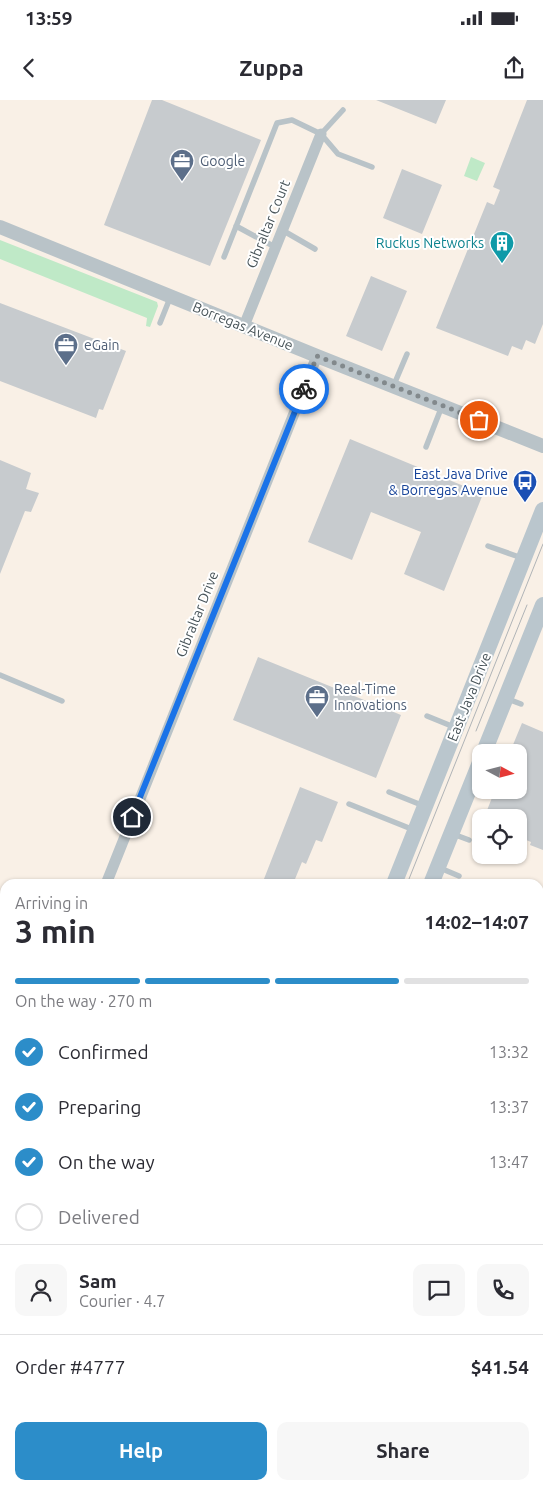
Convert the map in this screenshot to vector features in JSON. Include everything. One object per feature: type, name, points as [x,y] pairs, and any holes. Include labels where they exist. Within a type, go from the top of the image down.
[{"type":"main road","name":"East Java Drive","points":[[396,879],[543,510]]},
{"type":"main road","points":[[489,744],[514,701],[543,605]]},
{"type":"main road","points":[[433,879],[472,783]]},
{"type":"street","name":"Gibraltar Court","points":[[244,326],[321,134]]},
{"type":"street","name":"Borregas Avenue","points":[[0,227],[543,446]]},
{"type":"street","name":"Gibraltar Drive","points":[[108,879],[317,356]]},
{"type":"lane","points":[[321,134],[343,110]]},
{"type":"lane","points":[[224,257],[277,123],[292,120],[321,134],[338,154],[372,167]]},
{"type":"lane","points":[[236,226],[276,247]]},
{"type":"lane","points":[[282,230],[316,249]]},
{"type":"lane","points":[[160,323],[171,296]]},
{"type":"lane","points":[[393,387],[407,354]]},
{"type":"lane","points":[[426,447],[442,406]]},
{"type":"lane","points":[[488,546],[524,558]]},
{"type":"lane","points":[[0,675],[62,701]]},
{"type":"lane","points":[[427,716],[456,728]]},
{"type":"lane","points":[[389,792],[426,807]]},
{"type":"lane","points":[[349,804],[416,830]]},
{"type":"lane","points":[[452,833],[469,840]]},
{"type":"lane","points":[[438,868],[459,876]]},
{"type":"shaded area","points":[[0,100],[543,100],[543,879],[0,879]]},
{"type":"green space","points":[[471,157],[485,163],[477,181],[464,176]]},
{"type":"green space","points":[[0,240],[157,302],[158,306],[150,327],[146,326],[147,318],[0,259]]},
{"type":"building","name":"Google","points":[[152,100],[162,100],[261,140],[210,266],[104,225]]},
{"type":"building","points":[[376,100],[446,100],[436,124]]},
{"type":"building","name":"Ruckus Networks","points":[[527,100],[543,100],[543,324],[535,344],[526,340],[522,350],[512,346],[508,356],[436,328],[487,202],[494,205],[500,190],[493,187]]},
{"type":"building","points":[[402,169],[442,185],[422,234],[383,218]]},
{"type":"building","points":[[371,276],[407,291],[382,351],[346,336]]},
{"type":"building","points":[[0,303],[126,351],[103,410],[99,409],[96,418],[0,381]]},
{"type":"building","points":[[350,439],[483,494],[444,591],[404,574],[421,532],[371,512],[352,560],[308,542]]},
{"type":"building","points":[[0,460],[31,473],[26,489],[39,493],[31,512],[25,511],[0,574]]},
{"type":"building","name":"Real-Time Innovations","points":[[258,657],[401,715],[376,778],[233,720]]},
{"type":"building","points":[[522,723],[543,732],[543,850],[530,845],[531,842],[527,840],[527,809],[488,809],[491,799],[528,799],[528,744],[513,744]]},
{"type":"building","points":[[300,787],[338,802],[322,842],[316,840],[306,864],[302,862],[295,879],[264,879]]},
{"type":"tram line","points":[[409,879],[543,544]]},
{"type":"tram line","points":[[476,731],[527,605]]},
{"type":"way so far","points":[[304,389],[317,356],[479,420]]},
{"type":"place","name":"Google","points":[[182,182]]},
{"type":"place","name":"Ruckus Networks","points":[[502,264]]},
{"type":"place","name":"eGain","points":[[66,366]]},
{"type":"place","name":"East Java Drive & Borregas Avenue","points":[[525,503]]},
{"type":"place","name":"Real-Time Innovations","points":[[317,718]]},
{"type":"route","points":[[132,817],[304,389]]}]
